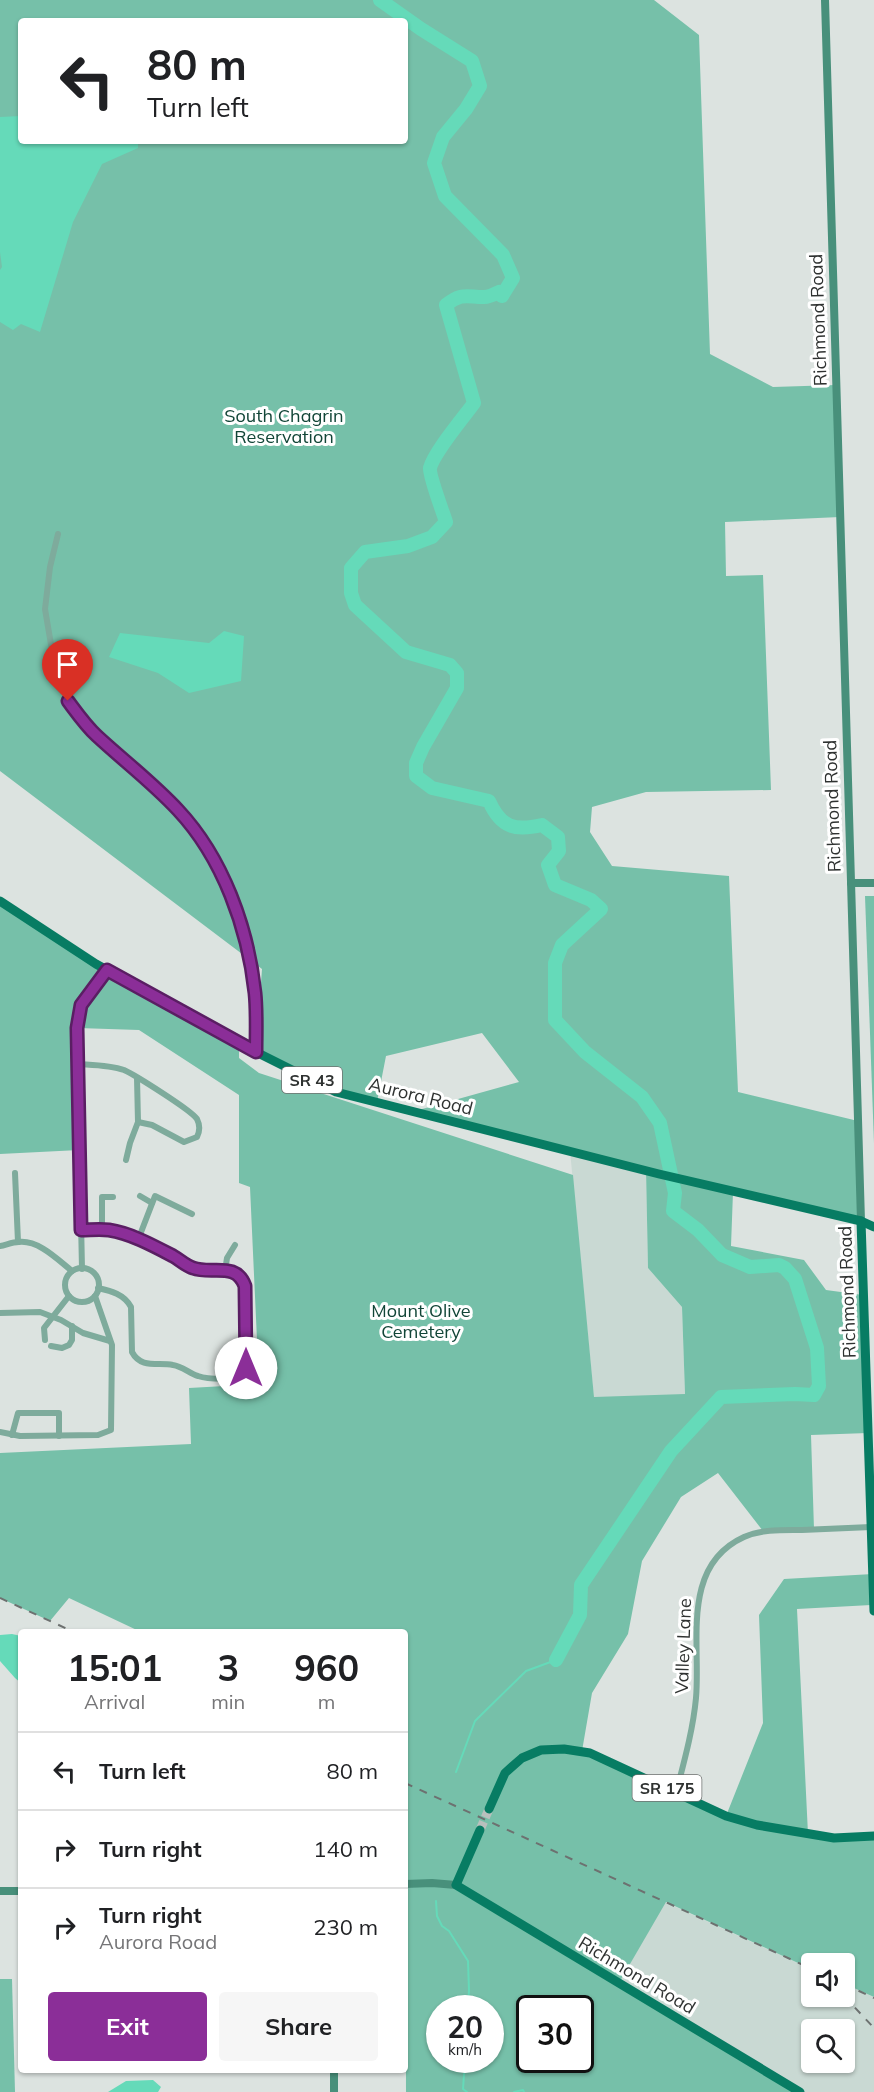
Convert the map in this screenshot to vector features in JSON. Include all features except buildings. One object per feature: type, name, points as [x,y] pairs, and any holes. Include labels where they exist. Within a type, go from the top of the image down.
[{"type":"main road","name":"Aurora Road","points":[[0,901],[107,970],[256,1052],[336,1092],[659,1174],[861,1221],[874,1227]]},
{"type":"main road","name":"Richmond Road","points":[[861,1221],[874,1611]]},
{"type":"main road","name":"SR 175","points":[[489,1809],[506,1773],[522,1758],[541,1750],[564,1749],[590,1753],[726,1816],[757,1825],[834,1838],[874,1836]]},
{"type":"main road","points":[[456,1885],[480,1830]]},
{"type":"main road","name":"Richmond Road","points":[[456,1885],[800,2092]]},
{"type":"street","name":"Richmond Road","points":[[825,0],[861,1221]]},
{"type":"street","points":[[58,534],[50,567],[45,609],[55,668],[68,701],[95,735],[151,783],[180,812],[210,853],[233,903],[247,944],[255,994],[256,1052]]},
{"type":"street","points":[[851,883],[874,883]]},
{"type":"street","points":[[82,1269],[77,1028],[81,1005],[107,970]]},
{"type":"street","points":[[78,1064],[123,1070],[187,1108],[197,1119],[200,1131],[197,1137],[184,1142],[152,1125],[138,1122]]},
{"type":"street","points":[[126,1160],[138,1122],[137,1078]]},
{"type":"street","points":[[15,1173],[18,1242]]},
{"type":"street","points":[[140,1196],[152,1203]]},
{"type":"street","points":[[138,1240],[155,1196],[192,1214]]},
{"type":"street","points":[[102,1230],[102,1197],[112,1197]]},
{"type":"street","points":[[81,1230],[110,1230],[173,1256],[192,1268],[225,1270],[238,1274],[245,1286],[246,1368],[238,1378],[210,1378],[197,1376],[174,1365],[146,1364],[140,1361],[132,1352],[131,1307],[128,1301],[119,1295],[98,1288]]},
{"type":"street","points":[[0,1246],[18,1242],[40,1247],[72,1271],[82,1269],[95,1275],[98,1288],[95,1296],[110,1341],[111,1430],[98,1435],[59,1436],[12,1435],[0,1432]]},
{"type":"street","points":[[225,1270],[227,1258],[235,1245]]},
{"type":"street","points":[[72,1271],[65,1283],[69,1296],[82,1302],[95,1296]]},
{"type":"street","points":[[45,1340],[44,1328],[69,1296]]},
{"type":"street","points":[[0,1313],[40,1312],[83,1333],[110,1341]]},
{"type":"street","points":[[51,1346],[62,1348],[69,1346],[72,1340],[72,1326]]},
{"type":"street","points":[[12,1435],[18,1413],[59,1413],[59,1436]]},
{"type":"street","name":"Valley Lane","points":[[676,1793],[692,1726],[697,1676],[697,1614],[700,1586],[708,1569],[725,1550],[743,1538],[763,1531],[871,1527]]},
{"type":"street","points":[[408,1884],[456,1885]]},
{"type":"street","points":[[0,1891],[18,1891]]},
{"type":"street","points":[[334,2073],[334,2092]]},
{"type":"shaded area","points":[[18,116],[18,144],[138,144],[138,148],[102,164],[73,222],[40,332],[21,324],[13,330],[0,322],[0,270],[2,267],[0,117]]},
{"type":"shaded area","points":[[224,631],[244,636],[241,681],[189,693],[158,673],[109,657],[120,633],[209,643]]},
{"type":"shaded area","points":[[570,1151],[646,1170],[648,1268],[682,1307],[685,1395],[594,1398]]},
{"type":"shaded area","points":[[0,1635],[18,1635],[18,1680],[0,1661]]},
{"type":"shaded area","points":[[665,1902],[801,1964],[801,2007],[855,2007],[855,1988],[874,1997],[874,2092],[800,2092],[619,1983]]},
{"type":"shaded area","points":[[153,2080],[161,2087],[158,2092],[108,2092],[126,2081]]},
{"type":"green space","points":[[0,0],[654,0],[699,35],[710,354],[773,387],[836,385],[840,517],[725,522],[726,576],[763,575],[771,790],[646,792],[592,807],[590,832],[612,866],[729,876],[738,1092],[858,1121],[861,1221],[733,1192],[731,1246],[804,1260],[826,1290],[863,1295],[868,1433],[811,1435],[814,1529],[763,1531],[718,1473],[681,1497],[642,1561],[628,1634],[592,1693],[582,1751],[726,1816],[763,1723],[759,1615],[784,1579],[873,1574],[871,1605],[797,1609],[808,1834],[874,1836],[874,1997],[855,1988],[855,1953],[801,1953],[801,1964],[666,1902],[619,1983],[800,2092],[406,2092],[406,2073],[408,2073],[408,1629],[135,1629],[69,1598],[50,1621],[0,1598],[0,1453],[191,1444],[189,1388],[259,1384],[250,1187],[239,1183],[239,1095],[139,1030],[78,1028],[79,1150],[0,1154],[0,901],[96,964],[239,1043],[239,1058],[259,1073],[573,1175],[594,1397],[685,1394],[682,1307],[648,1268],[646,1170],[415,1111],[519,1082],[482,1033],[386,1056],[377,1102],[336,1092],[256,1052],[262,969],[0,771]]},
{"type":"green space","points":[[865,896],[874,896],[874,1143]]},
{"type":"green space","points":[[0,1979],[12,1979],[15,2092],[0,2092]]},
{"type":"waterway","points":[[380,0],[405,18]]},
{"type":"waterway","points":[[408,20],[472,61],[480,86],[466,109],[443,137],[434,163],[445,196],[503,255],[513,278],[502,296],[499,292],[486,297],[461,297],[446,305],[474,403],[443,444],[430,468],[446,522],[432,537],[408,546],[365,552],[351,568],[351,593],[355,605],[406,652],[450,665],[457,673],[457,688],[423,747],[416,763],[416,776],[432,788],[489,801],[499,817],[510,825],[524,828],[542,825],[558,837],[559,851],[548,865],[555,885],[591,900],[601,909],[562,945],[555,963],[555,1020],[585,1052],[642,1097],[660,1123],[675,1193],[673,1211],[698,1230],[722,1255],[750,1267],[779,1265],[785,1268],[795,1279],[817,1348],[819,1386],[814,1395],[721,1397],[671,1451],[581,1585],[580,1615],[556,1660]]},
{"type":"waterway","points":[[456,1772],[475,1721],[526,1671],[556,1660]]},
{"type":"waterway","points":[[436,1901],[437,1916],[442,1926],[449,1931],[468,1961],[469,1995]]},
{"type":"waterway","points":[[464,2073],[463,2089],[467,2092]]},
{"type":"waterway","points":[[514,2092],[523,2090],[524,2092]]},
{"type":"tunnel","points":[[480,1830],[489,1809]]},
{"type":"railway","points":[[0,1598],[67,1629]]},
{"type":"railway","points":[[408,1784],[801,1964]]},
{"type":"railway","points":[[855,1989],[874,1998]]},
{"type":"railway","points":[[854,2007],[874,2028]]},
{"type":"route","points":[[68,701],[95,735],[151,783],[180,812],[210,853],[233,903],[247,944],[255,994],[256,1052],[107,970],[81,1005],[77,1028],[81,1230],[110,1230],[173,1256],[192,1268],[225,1270],[238,1274],[245,1286],[246,1368]]},
{"type":"park label","name":"South Chagrin Reservation","points":[[284,425]]},
{"type":"park label","name":"Mount Olive Cemetery","points":[[421,1320]]}]
